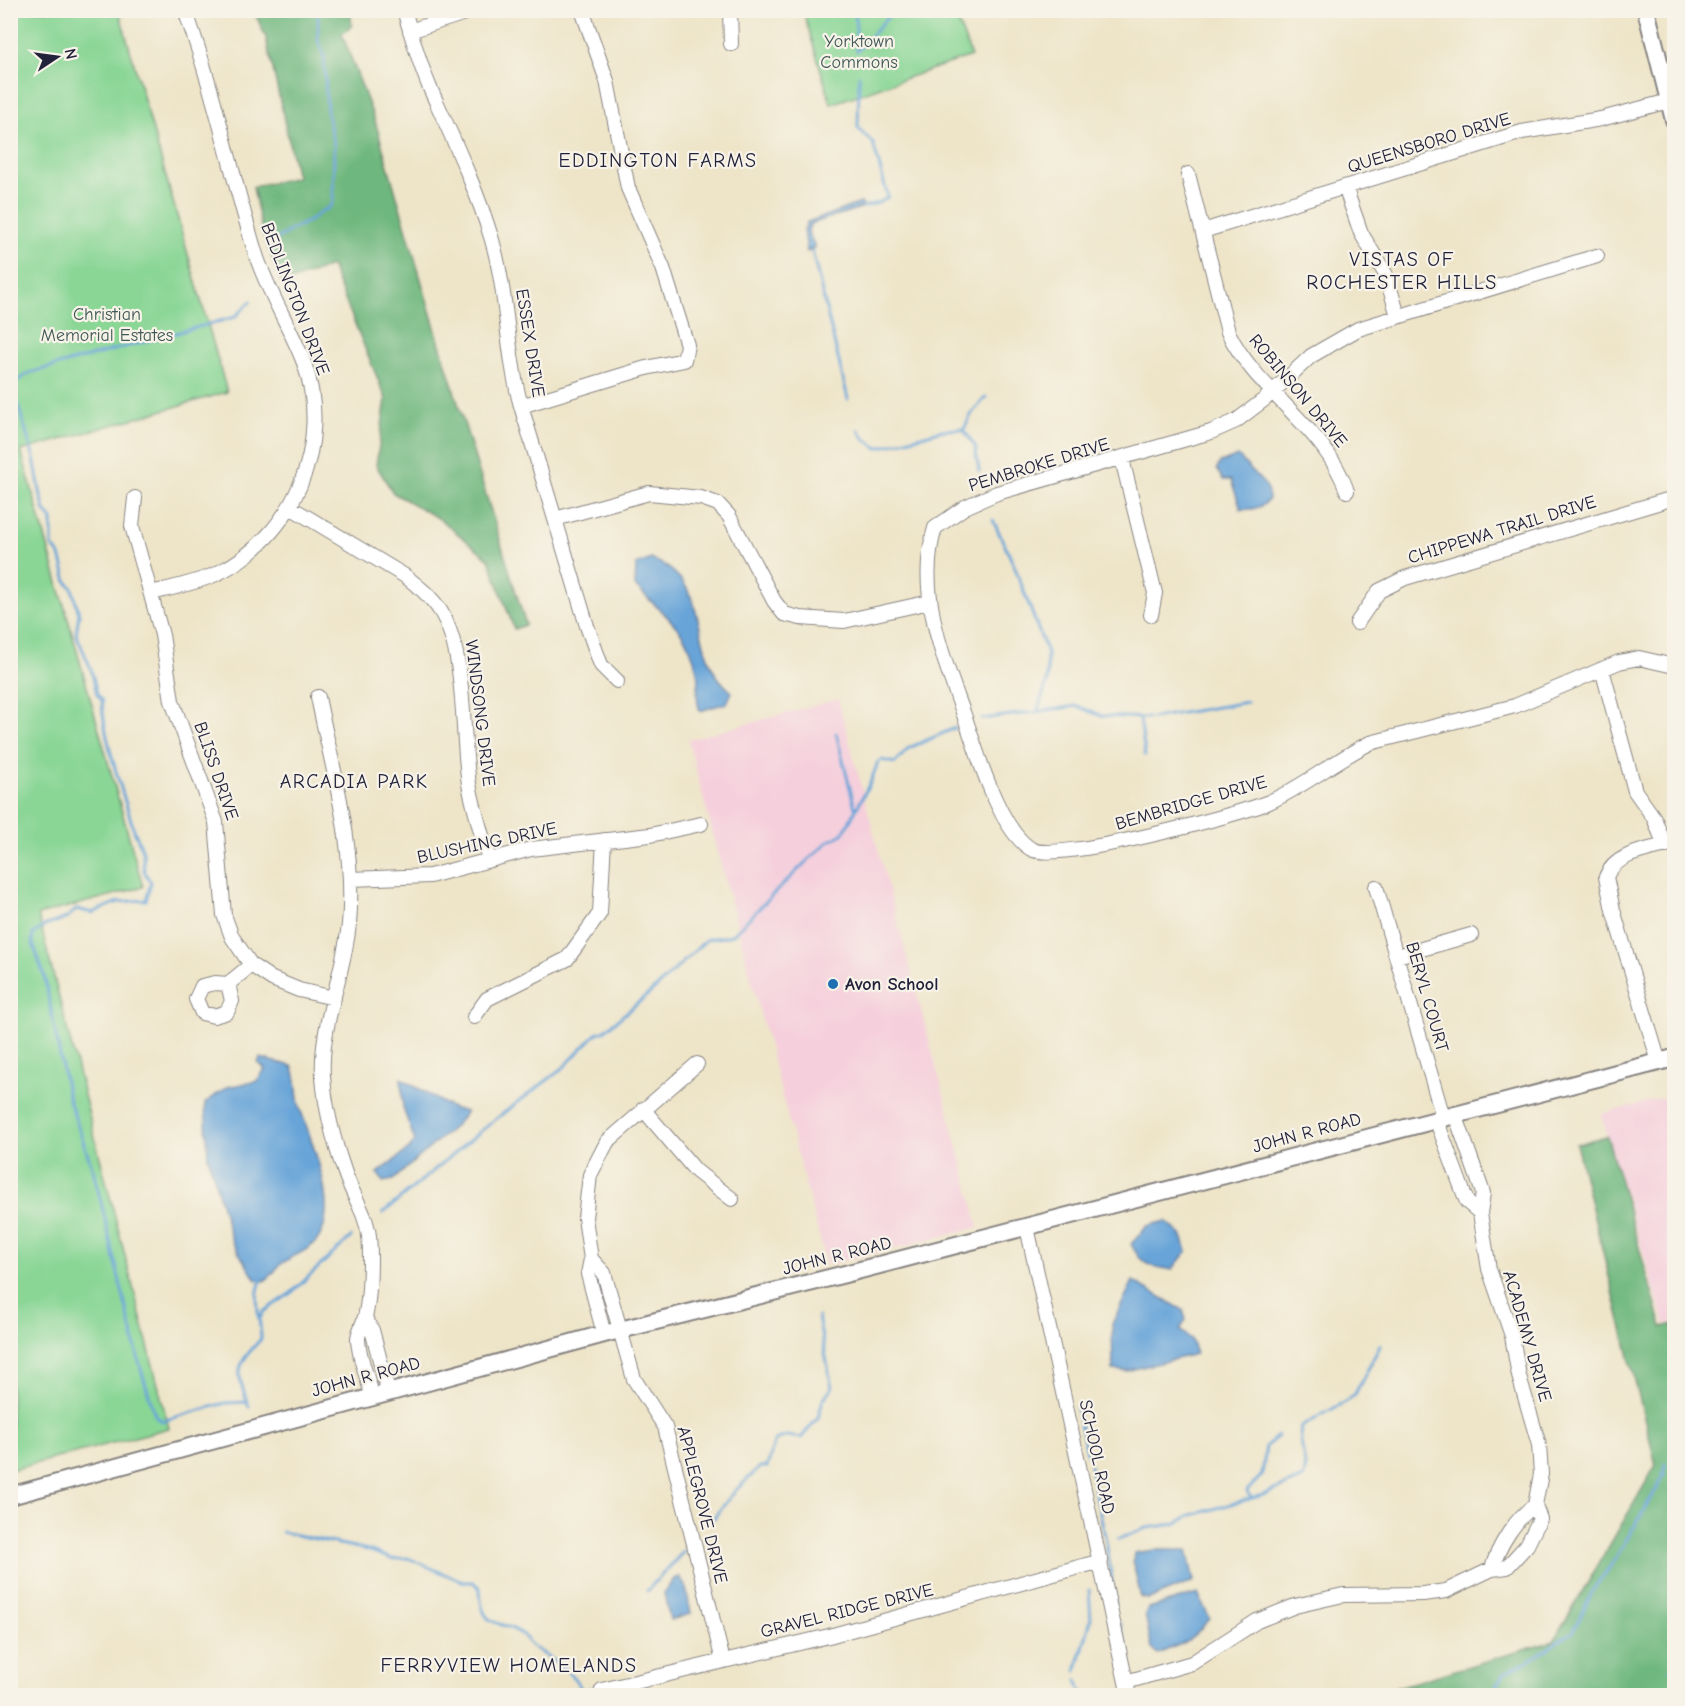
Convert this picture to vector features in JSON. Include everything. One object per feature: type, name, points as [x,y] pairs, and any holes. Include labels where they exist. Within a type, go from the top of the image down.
[{"type":"main road","points":[[1646,10],[1674,120]]},
{"type":"main road","name":"JOHN R ROAD","points":[[10,1496],[380,1393],[621,1329],[1028,1227],[1445,1116],[1667,1060]]},
{"type":"street","name":"BEDLINGTON DRIVE","points":[[151,593],[216,574],[241,560],[271,532],[290,507],[306,472],[313,426],[309,382],[303,362],[258,261],[217,107],[185,10]]},
{"type":"street","name":"ESSEX DRIVE","points":[[404,10],[430,88],[469,171],[493,243],[506,306],[516,385],[521,406],[601,665],[617,681]]},
{"type":"street","points":[[410,31],[474,10]]},
{"type":"street","points":[[521,406],[646,368],[684,360],[687,345],[660,258],[628,188],[607,81],[582,10]]},
{"type":"street","points":[[730,10],[731,44]]},
{"type":"street","name":"QUEENSBORO DRIVE","points":[[1203,231],[1522,132],[1601,119],[1669,101]]},
{"type":"street","name":"ROBINSON DRIVE","points":[[1188,174],[1228,332],[1239,354],[1326,449],[1340,471],[1347,491]]},
{"type":"street","points":[[1345,187],[1361,233],[1386,275],[1398,316]]},
{"type":"street","name":"PEMBROKE DRIVE","points":[[930,602],[926,570],[929,545],[934,528],[949,516],[997,494],[1211,432],[1236,421],[1274,391],[1311,356],[1338,338],[1398,316],[1597,256]]},
{"type":"street","points":[[1122,459],[1155,592],[1150,615]]},
{"type":"street","points":[[555,519],[649,493],[701,498],[718,504],[729,516],[774,601],[784,614],[800,618],[861,620],[930,602]]},
{"type":"street","name":"BLISS DRIVE","points":[[135,498],[132,526],[162,635],[172,701],[216,822],[224,915],[232,937],[251,965],[272,979],[299,990],[334,998]]},
{"type":"street","name":"CHIPPEWA TRAIL DRIVE","points":[[1357,623],[1379,591],[1405,578],[1674,498]]},
{"type":"street","name":"WINDSONG DRIVE","points":[[290,507],[405,576],[422,589],[440,610],[451,632],[456,654],[470,785],[489,860]]},
{"type":"street","name":"BEMBRIDGE DRIVE","points":[[930,602],[951,676],[996,802],[1020,838],[1031,850],[1048,853],[1092,849],[1266,804],[1299,787],[1350,753],[1370,743],[1515,706],[1602,669],[1640,658],[1674,666]]},
{"type":"street","points":[[1602,669],[1635,791],[1670,845],[1614,863],[1606,877],[1612,910],[1667,1060]]},
{"type":"street","points":[[318,697],[345,822],[351,879],[346,946],[325,1039],[323,1074],[327,1104],[345,1174],[365,1216],[369,1235],[370,1259],[365,1318],[372,1330],[380,1393]]},
{"type":"street","name":"BLUSHING DRIVE","points":[[351,879],[430,876],[531,849],[650,835],[701,824]]},
{"type":"street","points":[[474,1017],[487,999],[567,959],[600,913],[604,840]]},
{"type":"street","name":"BERYL COURT","points":[[1376,887],[1445,1116]]},
{"type":"street","points":[[1397,956],[1471,935]]},
{"type":"street","points":[[228,984],[251,965]]},
{"type":"street","points":[[604,1334],[588,1274],[591,1258],[585,1218],[590,1175],[607,1142],[697,1064]]},
{"type":"street","points":[[643,1109],[696,1171],[732,1198]]},
{"type":"street","name":"ACADEMY DRIVE","points":[[1128,1689],[1192,1663],[1257,1621],[1295,1606],[1342,1595],[1423,1594],[1446,1591],[1492,1569],[1507,1567],[1527,1545],[1540,1519],[1535,1505],[1541,1474],[1539,1444],[1519,1376],[1512,1336],[1494,1288],[1480,1213],[1467,1202],[1445,1116]]},
{"type":"street","name":"SCHOOL ROAD","points":[[1028,1227],[1128,1689]]},
{"type":"street","name":"APPLEGROVE DRIVE","points":[[591,1258],[604,1273],[634,1379],[665,1427],[723,1661]]},
{"type":"street","points":[[1492,1569],[1495,1556],[1524,1513],[1535,1505]]},
{"type":"street","name":"GRAVEL RIDGE DRIVE","points":[[602,1690],[839,1633],[1101,1561]]},
{"type":"shaded area","name":"Avon School","points":[[838,699],[979,1227],[827,1265],[688,740]]},
{"type":"shaded area","points":[[1674,1095],[1674,1322],[1665,1324],[1601,1114]]},
{"type":"green space","name":"Christian Memorial Estates","points":[[11,10],[119,11],[227,392],[21,451],[143,887],[38,915],[169,1428],[11,1470]]},
{"type":"green space","points":[[254,11],[350,11],[352,26],[342,34],[375,121],[438,338],[526,625],[514,629],[489,559],[438,518],[393,493],[376,465],[386,399],[331,266],[282,284],[262,231],[253,187],[297,177],[266,38]]},
{"type":"green space","name":"Yorktown Commons","points":[[803,11],[954,11],[971,56],[831,104]]},
{"type":"green space","points":[[1607,1136],[1662,1327],[1674,1324],[1674,1695],[1371,1695],[1554,1641],[1656,1465],[1576,1144]]},
{"type":"water","points":[[861,203],[864,207],[810,224],[808,232],[815,247],[807,252],[804,230],[807,222]]},
{"type":"water","points":[[1238,456],[1267,487],[1269,499],[1253,509],[1241,509],[1231,480],[1223,480],[1217,469],[1220,463]]},
{"type":"water","points":[[651,559],[671,570],[685,585],[693,602],[708,659],[717,676],[732,692],[727,703],[700,711],[697,701],[697,671],[688,644],[674,623],[635,586],[636,565]]},
{"type":"water","points":[[260,1058],[292,1066],[296,1077],[299,1105],[322,1176],[326,1211],[324,1226],[318,1239],[280,1265],[264,1281],[256,1280],[232,1242],[208,1157],[205,1103],[227,1087],[257,1081],[265,1069],[258,1063]]},
{"type":"water","points":[[401,1078],[452,1108],[466,1112],[457,1124],[393,1180],[383,1182],[378,1173],[409,1149],[415,1141],[403,1108]]},
{"type":"water","points":[[1166,1221],[1182,1236],[1187,1251],[1172,1270],[1147,1264],[1139,1257],[1131,1244],[1147,1226]]},
{"type":"water","points":[[1133,1281],[1183,1310],[1186,1320],[1180,1330],[1191,1339],[1196,1354],[1126,1371],[1113,1370],[1112,1324]]},
{"type":"water","points":[[1154,1550],[1187,1550],[1194,1581],[1149,1599],[1141,1598],[1133,1562],[1134,1553]]},
{"type":"water","points":[[680,1577],[686,1588],[691,1614],[670,1620],[664,1593],[674,1579]]},
{"type":"water","points":[[1198,1594],[1210,1619],[1188,1641],[1158,1654],[1152,1649],[1145,1614],[1149,1608]]},
{"type":"waterway","points":[[271,244],[329,208],[333,202],[334,145],[327,112],[324,56],[318,40],[318,18],[315,10]]},
{"type":"waterway","points":[[855,10],[857,51]]},
{"type":"waterway","points":[[857,51],[894,10]]},
{"type":"waterway","points":[[859,76],[858,128],[873,143],[888,197],[864,207]]},
{"type":"waterway","points":[[812,251],[848,399]]},
{"type":"waterway","points":[[14,383],[29,373],[235,317],[251,301]]},
{"type":"waterway","points":[[10,320],[13,328],[11,365],[18,405],[34,458],[45,511],[52,520],[52,546],[60,555],[67,582],[72,588],[79,614],[76,634],[91,669],[97,694],[102,700],[114,764],[134,830],[143,850],[144,871],[151,882],[146,900],[118,902],[92,913],[77,909],[67,918],[44,926],[33,934],[32,941],[44,975],[68,1097],[94,1173],[140,1366],[155,1415],[162,1421],[225,1403],[247,1402]]},
{"type":"waterway","points":[[964,429],[972,413],[986,397]]},
{"type":"waterway","points":[[859,430],[865,439],[878,448],[943,430],[963,429],[975,446],[979,471]]},
{"type":"waterway","points":[[993,520],[1014,565],[1047,653],[1047,682],[1037,712]]},
{"type":"waterway","points":[[1152,718],[1247,702]]},
{"type":"waterway","points":[[982,719],[1077,706],[1102,716],[1148,718]]},
{"type":"waterway","points":[[1140,718],[1145,755]]},
{"type":"waterway","points":[[383,1213],[488,1125],[562,1069],[597,1033],[604,1031],[657,987],[706,940],[733,934],[807,861],[829,841],[843,834],[871,781],[878,762],[882,760],[895,763],[909,748],[955,728]]},
{"type":"waterway","points":[[836,733],[855,808]]},
{"type":"waterway","points":[[261,1317],[263,1312],[291,1293],[351,1237]]},
{"type":"waterway","points":[[249,1407],[240,1370],[246,1357],[261,1339],[257,1301],[262,1279]]},
{"type":"waterway","points":[[711,1521],[735,1491],[760,1467],[767,1467],[775,1440],[787,1436],[801,1438],[818,1418],[823,1400],[832,1388],[818,1317]]},
{"type":"waterway","points":[[1118,1539],[1146,1528],[1175,1524],[1192,1515],[1263,1495],[1303,1478],[1305,1468],[1301,1427],[1355,1394],[1381,1344]]},
{"type":"waterway","points":[[1076,1407],[1088,1456]]},
{"type":"waterway","points":[[1251,1498],[1247,1491],[1262,1475],[1266,1446],[1278,1436]]},
{"type":"waterway","points":[[1490,1696],[1504,1673],[1527,1662],[1573,1632],[1594,1588],[1612,1564],[1663,1478],[1665,1464]]},
{"type":"waterway","points":[[1090,1466],[1106,1541],[1115,1602]]},
{"type":"waterway","points":[[282,1532],[368,1550],[392,1559],[408,1558],[463,1582],[473,1582],[480,1588],[483,1611],[487,1617],[522,1634],[531,1645],[569,1673],[581,1687],[585,1696]]},
{"type":"waterway","points":[[647,1591],[684,1551]]},
{"type":"waterway","points":[[1076,1671],[1091,1620],[1089,1590]]},
{"type":"waterway","points":[[1120,1623],[1129,1659]]},
{"type":"waterway","points":[[1670,1669],[1674,1671]]},
{"type":"waterway","points":[[1077,1680],[1081,1690],[1087,1696]]},
{"type":"waterway","points":[[584,1693],[590,1688]]},
{"type":"place","name":"Avon School","points":[[833,984]]},
{"type":"district","name":"EDDINGTON FARMS","points":[[658,160]]},
{"type":"district","name":"VISTAS OF ROCHESTER HILLS","points":[[1402,270]]},
{"type":"district","name":"ARCADIA PARK","points":[[354,781]]},
{"type":"district","name":"FERRYVIEW HOMELANDS","points":[[509,1665]]}]
